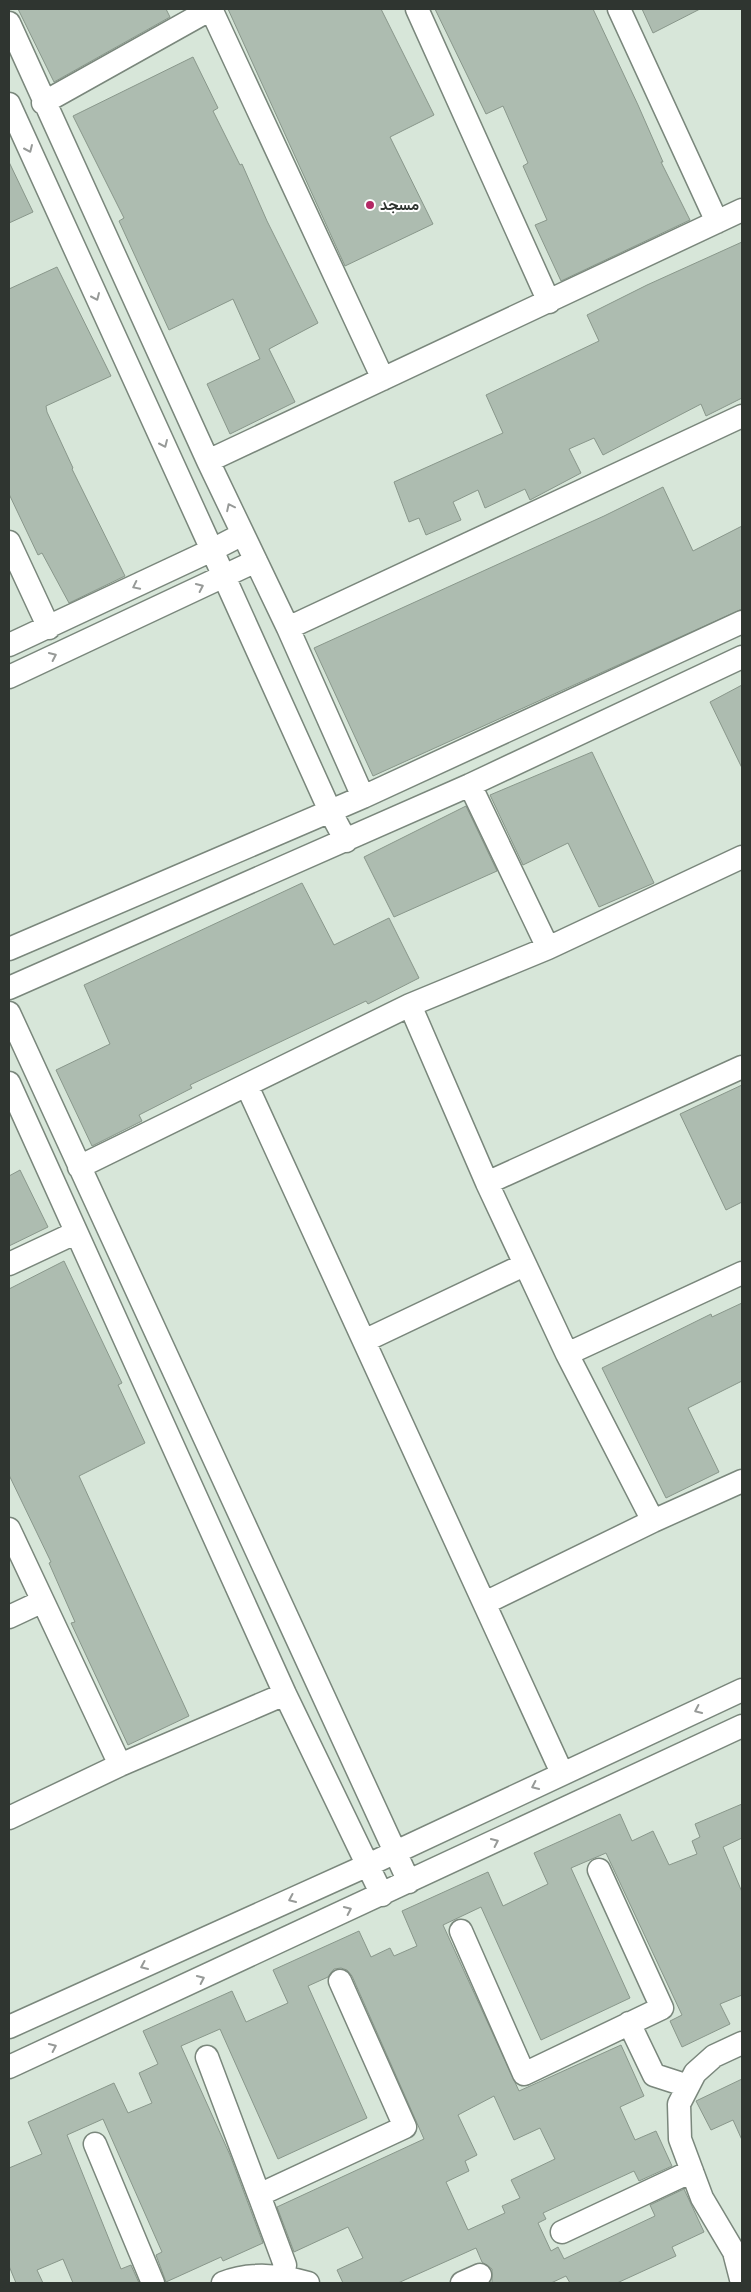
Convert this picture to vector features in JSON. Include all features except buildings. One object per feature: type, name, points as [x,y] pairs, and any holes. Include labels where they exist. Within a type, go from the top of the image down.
[{"type":"street","points":[[43,103],[211,9],[383,379]]},
{"type":"street","points":[[417,9],[549,302]]},
{"type":"street","points":[[619,9],[717,222]]},
{"type":"street","points":[[9,23],[43,103],[208,461],[288,628],[363,797]]},
{"type":"street","points":[[9,104],[330,811],[346,841]]},
{"type":"street","points":[[208,461],[742,210]]},
{"type":"street","points":[[288,628],[742,416]]},
{"type":"street","points":[[9,645],[243,534]]},
{"type":"street","points":[[9,542],[48,628]]},
{"type":"street","points":[[9,677],[256,561]]},
{"type":"street","points":[[9,949],[363,797],[742,622]]},
{"type":"street","points":[[9,988],[346,841],[742,658]]},
{"type":"street","points":[[470,785],[548,948]]},
{"type":"street","points":[[79,1167],[410,1005],[548,948],[742,857]]},
{"type":"street","points":[[410,1005],[524,1265],[567,1354],[653,1521]]},
{"type":"street","points":[[9,1013],[409,1882]]},
{"type":"street","points":[[487,1182],[742,1067]]},
{"type":"street","points":[[9,1083],[75,1233],[285,1694],[382,1894]]},
{"type":"street","points":[[247,1086],[562,1773]]},
{"type":"street","points":[[9,1264],[75,1233]]},
{"type":"street","points":[[364,1341],[524,1265]]},
{"type":"street","points":[[567,1354],[742,1274]]},
{"type":"street","points":[[485,1603],[653,1521],[742,1481]]},
{"type":"street","points":[[9,1529],[41,1602],[120,1765]]},
{"type":"street","points":[[9,1617],[41,1602]]},
{"type":"street","points":[[9,2027],[368,1865],[742,1690]]},
{"type":"street","points":[[9,1818],[120,1765],[285,1694]]},
{"type":"street","points":[[9,2068],[742,1726]]},
{"type":"street","points":[[461,1931],[524,2074],[662,2008],[600,1870]]},
{"type":"street","points":[[259,2195],[406,2128],[340,1981]]},
{"type":"street","points":[[629,2023],[654,2075],[688,2086]]},
{"type":"street","points":[[742,2043],[714,2056],[695,2073],[679,2104],[680,2139],[702,2198],[734,2252],[742,2278]]},
{"type":"street","points":[[207,2057],[285,2265],[283,2278]]},
{"type":"street","points":[[96,2144],[152,2283]]},
{"type":"street","points":[[562,2232],[692,2171]]},
{"type":"street","points":[[223,2283],[231,2280],[263,2276],[308,2283]]},
{"type":"place","name":"مسجد","points":[[370,205]]}]
